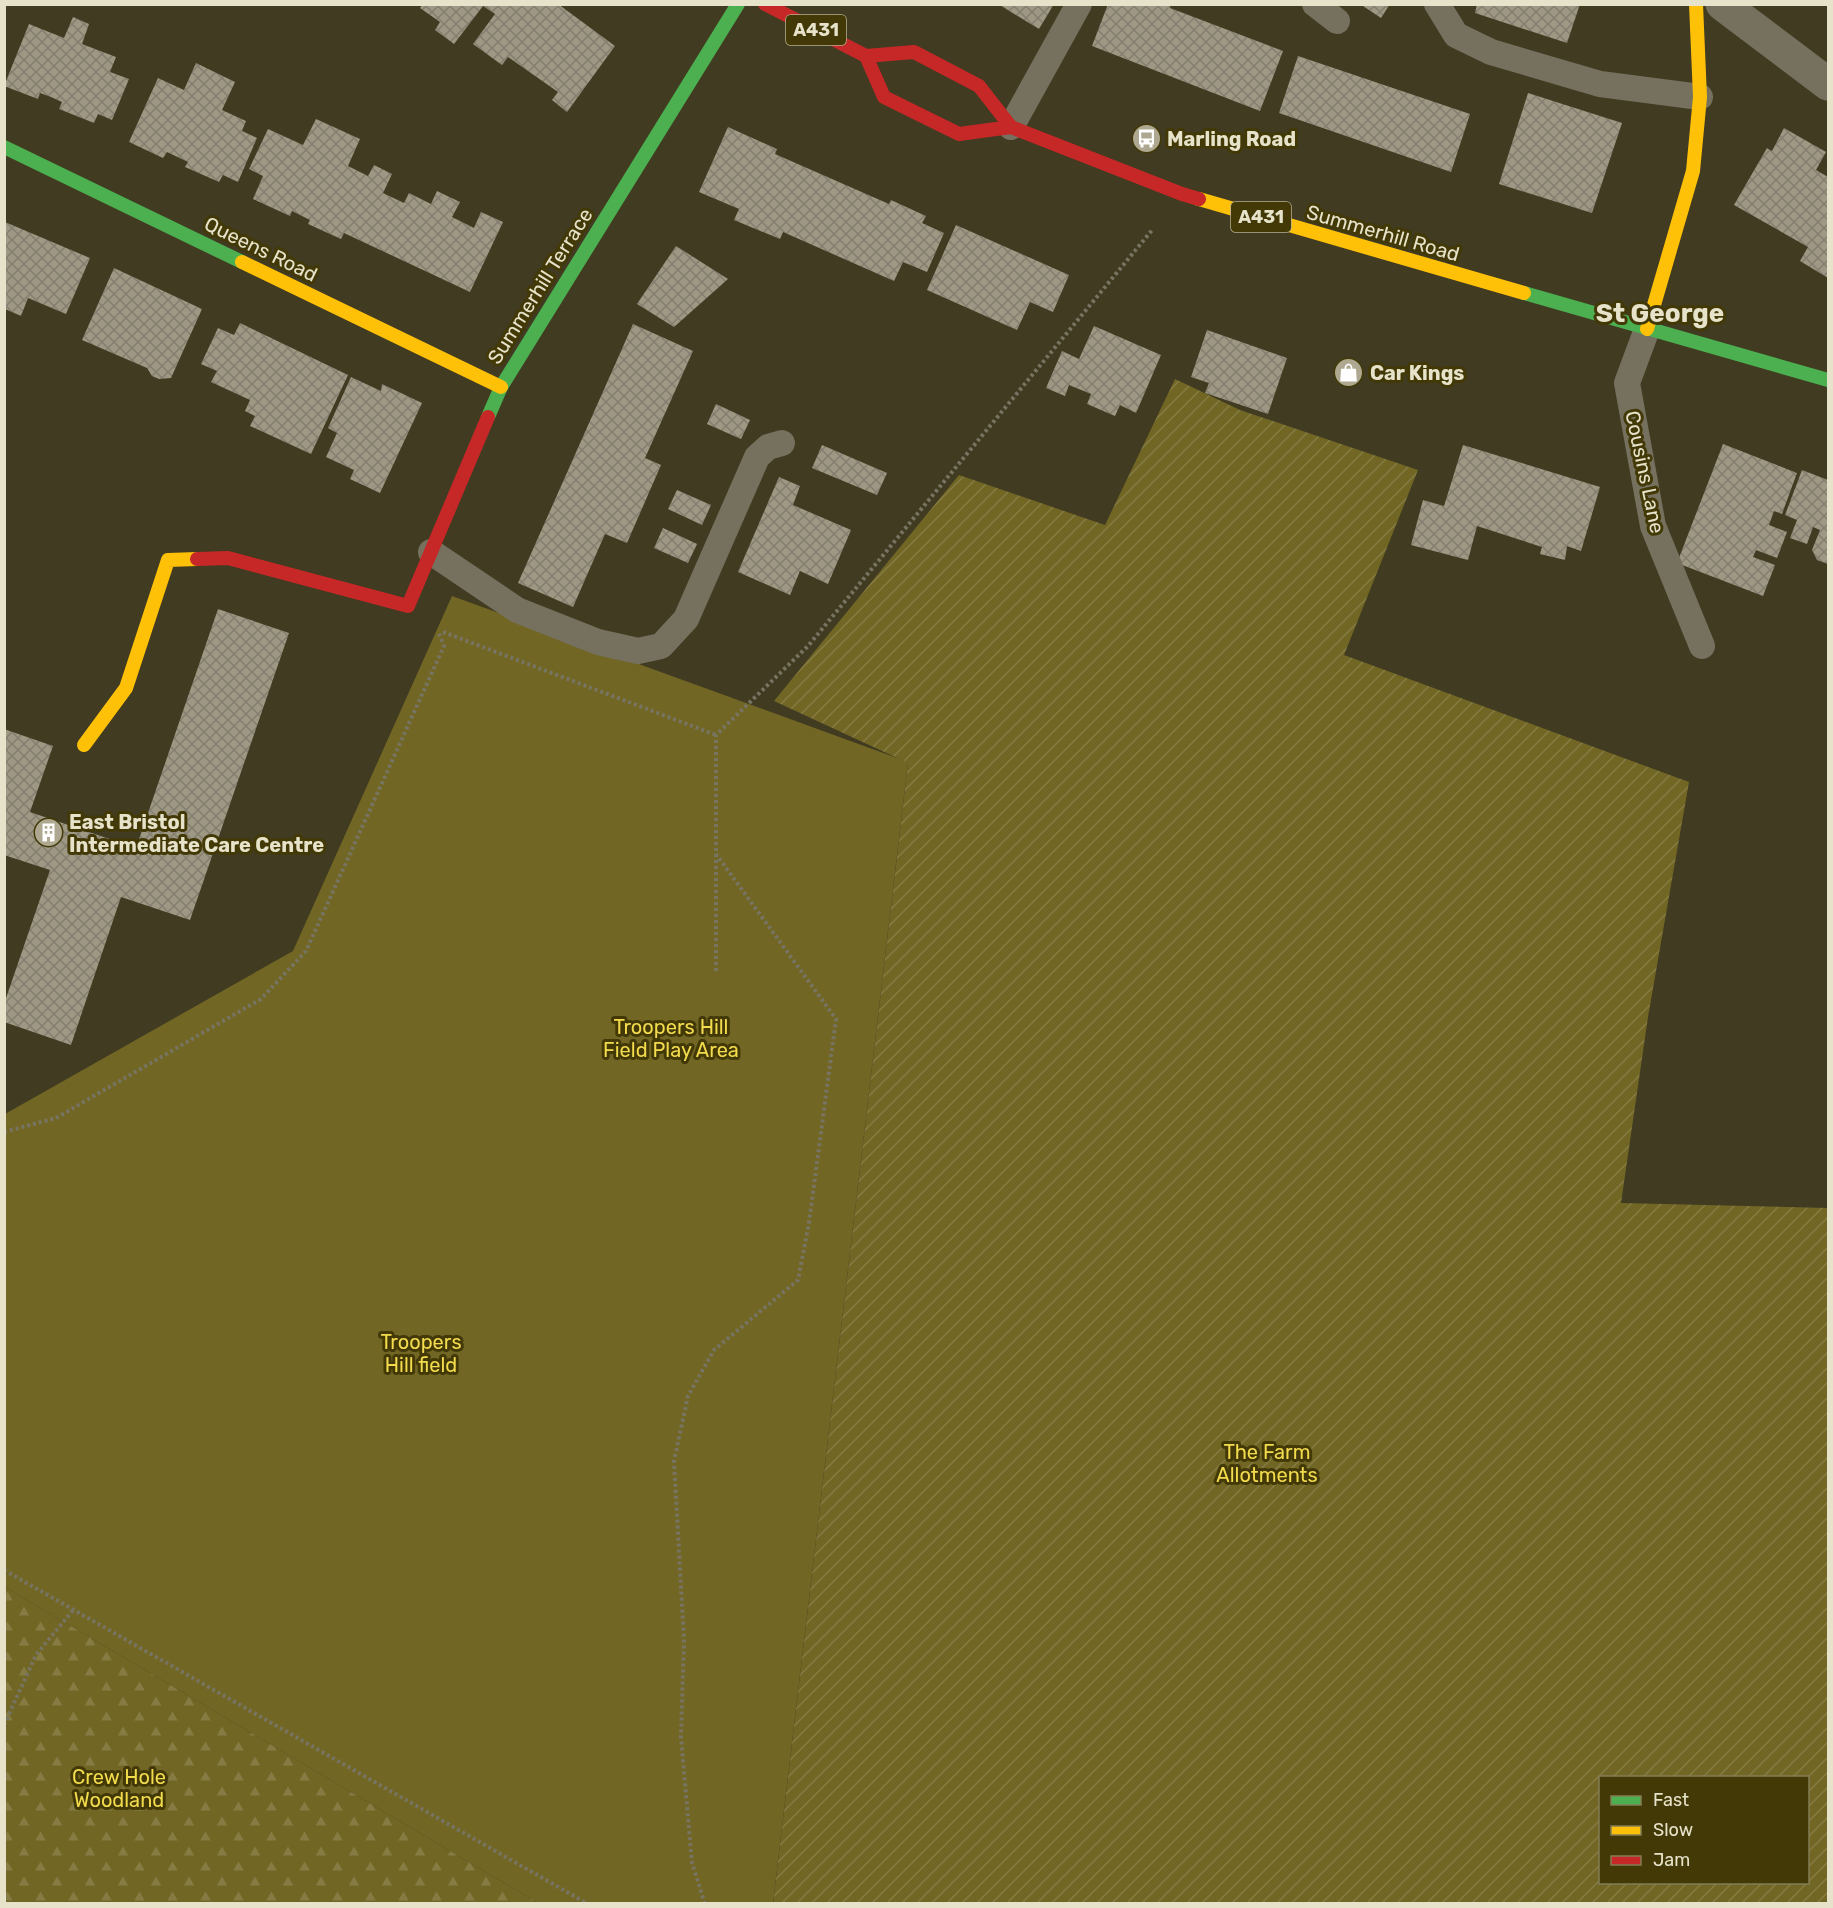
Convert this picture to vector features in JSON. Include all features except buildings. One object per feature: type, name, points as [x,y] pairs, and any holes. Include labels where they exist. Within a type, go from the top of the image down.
[{"type":"street","name":"Summerhill Terrace","points":[[84,745],[126,688],[168,560],[228,558],[408,606],[501,387],[738,4]]},
{"type":"street","name":"A431","points":[[765,4],[866,56],[914,52],[979,86],[1011,127]]},
{"type":"street","points":[[1647,329],[1694,171],[1700,97],[1696,4]]},
{"type":"street","points":[[1722,4],[1828,84]]},
{"type":"street","name":"Summerhill Road","points":[[866,56],[884,97],[960,134],[1011,127],[1182,194],[1828,380]]},
{"type":"street","name":"Queens Road","points":[[4,147],[501,387]]},
{"type":"lane","points":[[1011,127],[1079,4]]},
{"type":"lane","points":[[1315,4],[1337,21]]},
{"type":"lane","points":[[1437,4],[1456,35],[1491,52],[1600,84],[1700,97]]},
{"type":"lane","name":"Cousins Lane","points":[[1647,329],[1627,383],[1653,526],[1702,646]]},
{"type":"lane","points":[[431,552],[517,610],[598,642],[638,651],[661,646],[686,619],[757,457],[768,447],[782,443]]},
{"type":"path","points":[[716,971],[716,735],[808,646],[1182,194]]},
{"type":"path","points":[[4,1132],[56,1118],[261,999],[306,951],[444,646],[437,630],[716,735]]},
{"type":"path","points":[[705,1904],[692,1863],[681,1737],[684,1640],[674,1461],[688,1396],[714,1350],[798,1280],[809,1223],[836,1018],[716,854]]},
{"type":"path","points":[[4,1570],[588,1904]]},
{"type":"path","points":[[4,1725],[36,1655],[74,1609]]},
{"type":"green space","name":"The Farm Allotments","points":[[1175,379],[1240,410],[1418,470],[1344,655],[1689,782],[1648,1017],[1621,1203],[1828,1208],[1828,1903],[773,1904],[908,763],[774,701],[959,475],[1105,525]]},
{"type":"green space","name":"Troopers Hill field","points":[[452,596],[908,762],[773,1903],[538,1903],[5,1587],[5,1114],[293,951]]},
{"type":"green space","name":"Crew Hole Woodland","points":[[5,1587],[538,1903],[5,1903]]},
{"type":"traffic: fast","points":[[488,417],[501,387],[738,4]]},
{"type":"traffic: fast","points":[[4,147],[242,262]]},
{"type":"traffic: fast","points":[[1524,293],[1828,380]]},
{"type":"traffic: slow","points":[[1647,329],[1693,171],[1700,97],[1696,4]]},
{"type":"traffic: slow","points":[[1199,199],[1524,293]]},
{"type":"traffic: slow","points":[[242,262],[501,387]]},
{"type":"traffic: slow","points":[[84,745],[126,688],[168,560],[197,559]]},
{"type":"traffic: jam","points":[[765,4],[866,56],[914,52],[979,86],[1011,127]]},
{"type":"traffic: jam","points":[[866,56],[884,97],[959,134],[1011,127],[1199,199]]},
{"type":"traffic: jam","points":[[197,559],[228,558],[408,606],[488,417]]},
{"type":"place","name":"Marling Road","points":[[1146,139]]},
{"type":"place","name":"Car Kings","points":[[1349,373]]},
{"type":"place","name":"East Bristol Intermediate Care Centre","points":[[48,833]]},
{"type":"district","name":"St George","points":[[1660,313]]},
{"type":"park label","name":"Troopers Hill Field Play Area","points":[[671,1038]]}]
